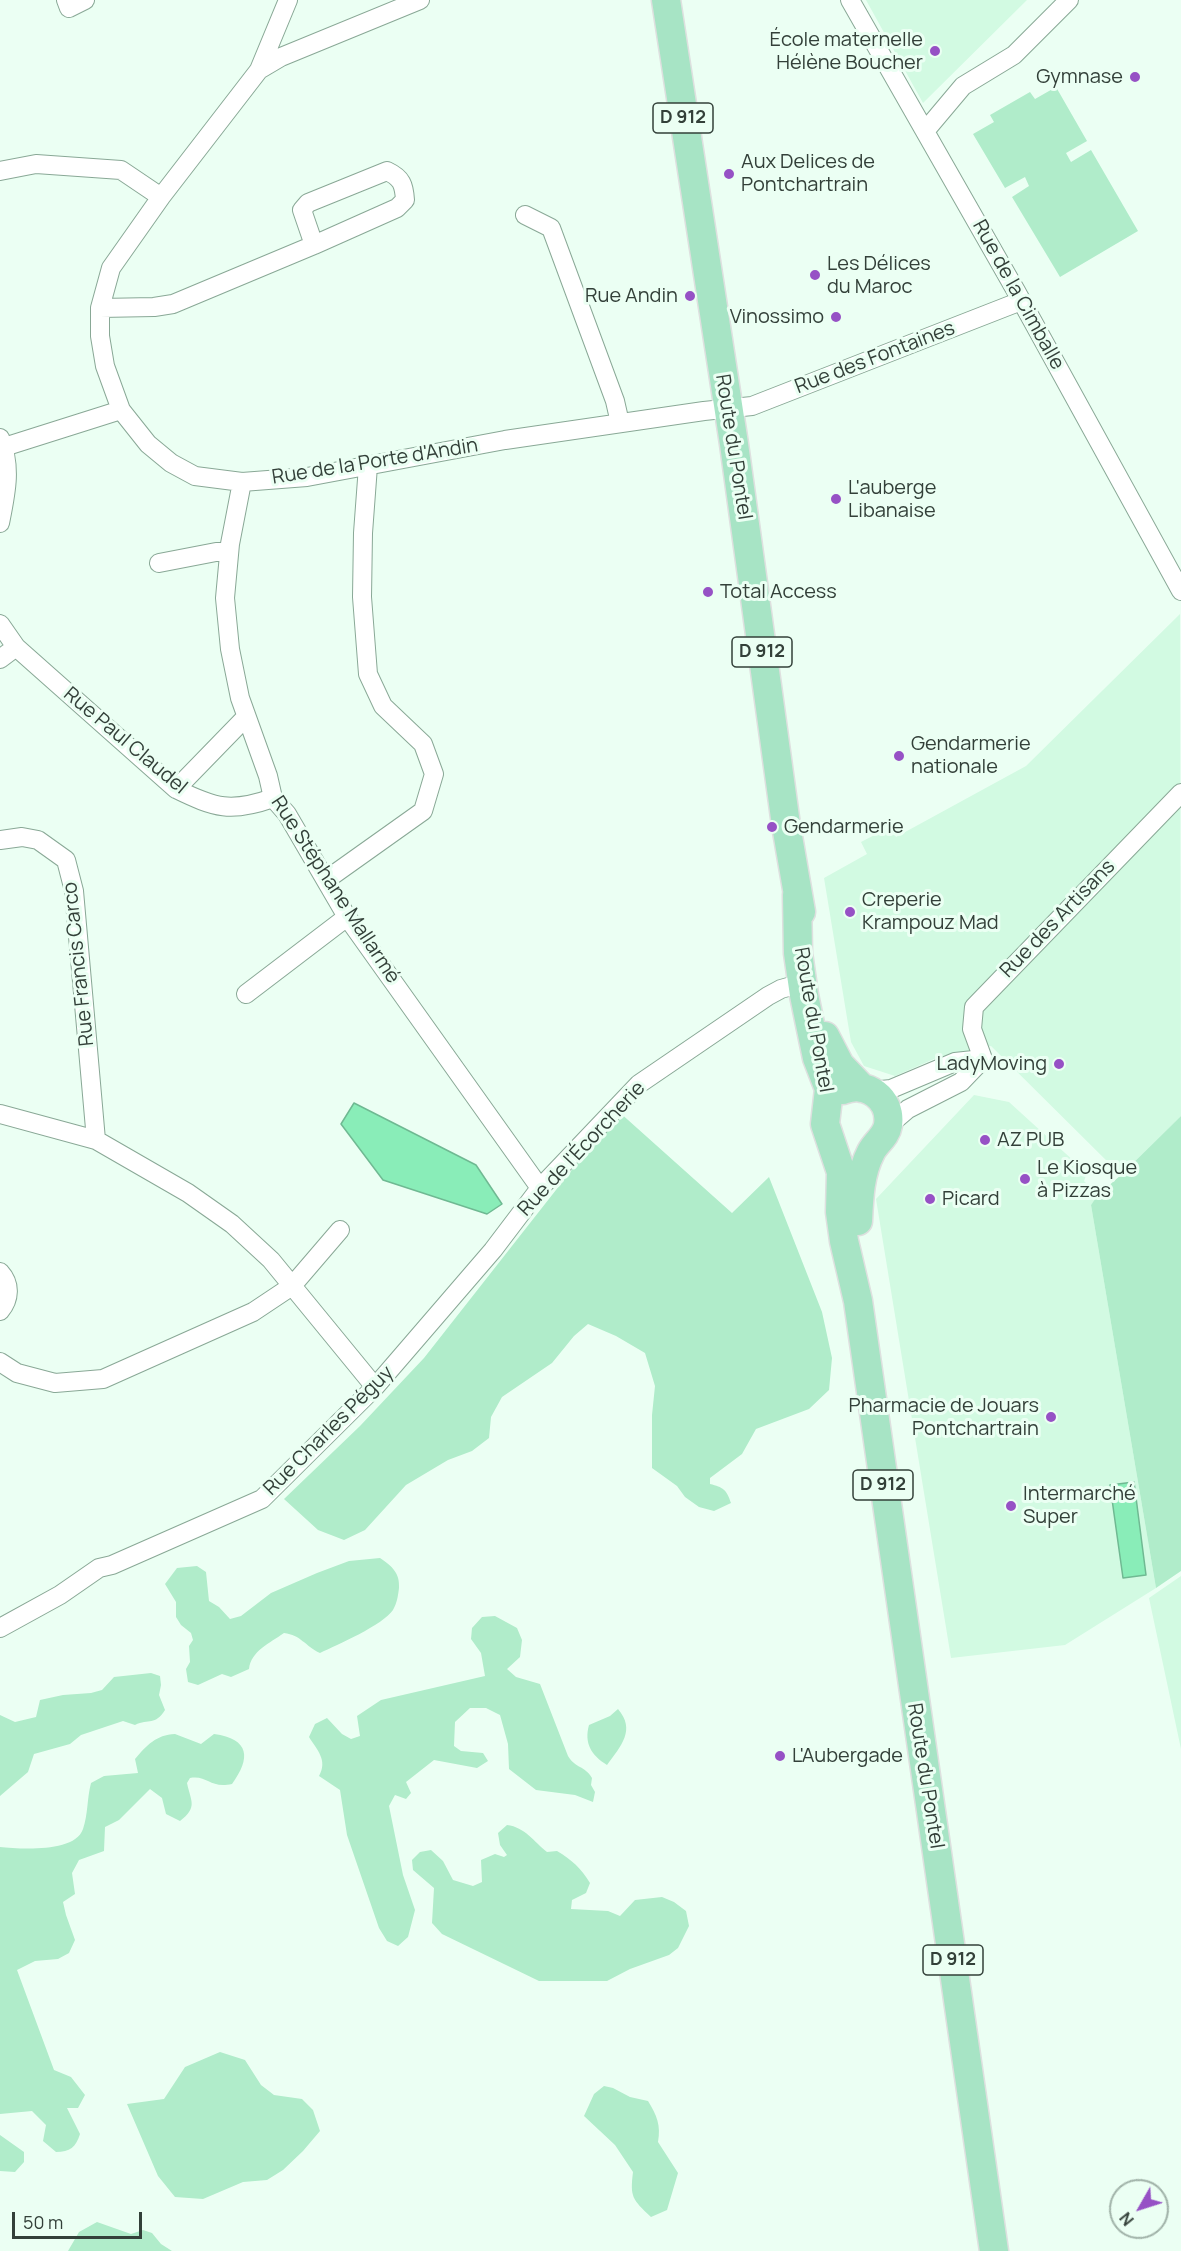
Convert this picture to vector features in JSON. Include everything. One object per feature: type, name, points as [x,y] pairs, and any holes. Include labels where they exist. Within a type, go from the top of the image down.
[{"type":"main road","name":"Route du Pontel","points":[[666,0],[728,409],[797,895],[826,1037],[840,1065],[885,1105],[888,1114],[881,1136],[867,1161],[860,1190],[858,1300]]},
{"type":"main road","name":"Route du Pontel","points":[[797,895],[798,953],[802,983],[813,1042],[829,1089],[828,1121],[841,1172],[840,1212],[844,1241],[858,1300],[994,2251]]},
{"type":"main road","name":"Route du Pontel","points":[[828,1121],[838,1093],[847,1089],[866,1089]]},
{"type":"main road","points":[[828,1121],[838,1144],[847,1149],[862,1150],[881,1136]]},
{"type":"street","points":[[66,0],[69,8],[85,0]]},
{"type":"street","name":"Rue de la Porte d'Andin","points":[[288,0],[259,70],[160,197],[111,268],[100,308],[100,336],[105,366],[121,410],[148,444],[171,463],[195,476],[242,482],[307,477],[505,440],[728,409]]},
{"type":"street","points":[[259,70],[281,57],[420,0]]},
{"type":"street","name":"Rue de la Cimballe","points":[[850,0],[1022,301],[1181,591]]},
{"type":"street","points":[[926,130],[963,86],[1014,55],[1069,0]]},
{"type":"street","points":[[0,171],[36,164],[121,170],[160,197]]},
{"type":"street","points":[[100,308],[154,307],[173,304],[314,245],[397,208],[405,200],[404,187],[399,176],[387,171],[308,203],[302,210],[314,245]]},
{"type":"street","points":[[525,215],[551,228],[615,400],[620,423]]},
{"type":"street","name":"Rue des Fontaines","points":[[728,409],[752,406],[1022,301]]},
{"type":"street","points":[[0,523],[8,466],[2,442],[121,410]]},
{"type":"street","points":[[326,880],[423,811],[434,774],[423,744],[383,706],[368,674],[362,597],[363,533],[368,466]]},
{"type":"street","name":"Rue Stéphane Mallarmé","points":[[242,482],[229,552],[225,598],[230,649],[240,698],[268,776],[273,798],[287,814],[347,917],[540,1188]]},
{"type":"street","points":[[159,563],[216,552],[229,552]]},
{"type":"street","name":"Rue Paul Claudel","points":[[0,624],[15,647],[176,789],[197,799],[226,807],[249,806],[273,798]]},
{"type":"street","points":[[0,659],[15,647]]},
{"type":"street","points":[[176,789],[246,717]]},
{"type":"street","name":"Rue des Artisans","points":[[983,1059],[972,1029],[974,1007],[1181,793]]},
{"type":"street","name":"Rue Francis Carco","points":[[0,840],[22,837],[38,840],[66,860],[74,891],[96,1140]]},
{"type":"street","points":[[246,994],[347,917]]},
{"type":"street","name":"Rue de l'Écorcherie","points":[[493,1250],[540,1188],[639,1084],[768,996],[781,988],[802,983]]},
{"type":"street","points":[[866,1089],[891,1089],[955,1062],[983,1059]]},
{"type":"street","points":[[881,1136],[908,1109],[962,1082],[983,1059]]},
{"type":"street","points":[[0,1114],[96,1140],[188,1193],[232,1224],[271,1260],[375,1387]]},
{"type":"street","points":[[0,1362],[17,1373],[55,1383],[103,1379],[253,1312],[292,1286],[340,1230]]},
{"type":"street","name":"Rue Charles Péguy","points":[[0,1628],[60,1595],[99,1568],[112,1565],[262,1499],[375,1387],[493,1250]]},
{"type":"street","points":[[0,1272],[8,1284],[9,1293],[7,1302],[0,1311]]},
{"type":"shaded area","name":"École maternelle Hélène Boucher","points":[[866,0],[1027,0],[923,103]]},
{"type":"shaded area","points":[[1056,87],[1087,141],[1066,153],[1071,162],[1091,150],[1138,231],[1060,277],[1012,197],[1029,186],[1025,177],[1005,188],[973,134],[994,122],[990,115],[1030,92],[1035,99]]},
{"type":"shaded area","points":[[1180,614],[1181,1116],[1121,1175],[991,1046],[934,1059],[895,1076],[864,1066],[851,1042],[824,878],[867,854],[861,842],[890,827],[896,837],[1026,766]]},
{"type":"shaded area","points":[[974,1095],[1009,1102],[1087,1173],[1084,1181],[1099,1196],[1091,1205],[1156,1588],[1065,1645],[951,1658],[876,1199]]},
{"type":"shaded area","points":[[354,1103],[476,1165],[502,1204],[487,1214],[383,1180],[341,1124]]},
{"type":"shaded area","points":[[618,1111],[732,1213],[769,1177],[822,1312],[832,1358],[829,1390],[809,1409],[756,1429],[742,1454],[710,1478],[710,1484],[724,1490],[731,1503],[714,1511],[699,1507],[685,1497],[677,1486],[652,1468],[652,1415],[655,1386],[645,1353],[616,1336],[588,1324],[574,1336],[552,1363],[502,1397],[491,1417],[489,1438],[472,1451],[448,1460],[406,1485],[365,1530],[344,1540],[318,1530],[284,1499],[360,1426],[424,1358]]},
{"type":"shaded area","points":[[1181,1116],[1181,1571],[1156,1588],[1091,1205],[1098,1195]]},
{"type":"shaded area","points":[[1134,1482],[1146,1575],[1123,1578],[1110,1485]]},
{"type":"shaded area","points":[[380,1558],[394,1570],[399,1588],[393,1610],[380,1622],[320,1653],[299,1638],[284,1633],[257,1652],[249,1669],[231,1677],[222,1674],[198,1685],[188,1682],[186,1669],[190,1662],[189,1646],[193,1640],[191,1633],[181,1625],[176,1617],[176,1602],[165,1584],[177,1568],[197,1566],[206,1572],[209,1601],[219,1607],[230,1619],[241,1616],[271,1593],[317,1573],[349,1561]]},
{"type":"shaded area","points":[[1181,1576],[1181,1749],[1149,1598]]},
{"type":"shaded area","points":[[495,1616],[517,1628],[522,1640],[520,1657],[507,1669],[516,1677],[540,1684],[568,1756],[592,1778],[591,1785],[595,1792],[593,1802],[575,1795],[536,1790],[509,1769],[508,1744],[500,1715],[486,1708],[470,1708],[455,1722],[454,1746],[461,1751],[483,1753],[488,1761],[477,1768],[434,1760],[406,1782],[411,1793],[406,1799],[395,1795],[389,1806],[403,1875],[415,1910],[408,1937],[398,1946],[387,1941],[379,1928],[347,1835],[340,1790],[319,1776],[322,1760],[309,1737],[315,1724],[327,1718],[342,1734],[351,1739],[360,1736],[357,1716],[381,1700],[485,1676],[481,1653],[471,1639],[472,1628],[482,1617]]},
{"type":"shaded area","points":[[151,1673],[160,1676],[159,1695],[165,1710],[158,1718],[135,1725],[123,1721],[81,1735],[70,1744],[34,1754],[28,1772],[0,1796],[0,1715],[15,1722],[36,1717],[40,1700],[63,1695],[91,1693],[102,1690],[114,1677]]},
{"type":"shaded area","points":[[618,1709],[626,1724],[626,1731],[621,1744],[607,1765],[590,1748],[587,1737],[589,1725],[610,1716]]},
{"type":"shaded area","points":[[175,1734],[201,1744],[214,1734],[235,1740],[241,1745],[244,1758],[232,1784],[219,1785],[201,1778],[190,1778],[187,1783],[192,1804],[189,1812],[180,1821],[166,1814],[162,1798],[150,1789],[119,1820],[105,1827],[104,1851],[79,1860],[72,1873],[75,1894],[63,1902],[75,1940],[69,1953],[58,1959],[35,1961],[17,1970],[54,2070],[71,2077],[85,2095],[78,2108],[67,2108],[80,2134],[77,2142],[69,2150],[56,2152],[43,2141],[46,2125],[32,2111],[0,2114],[0,1847],[46,1848],[58,1846],[78,1837],[85,1824],[91,1783],[104,1776],[138,1773],[135,1759],[144,1749],[157,1739]]},
{"type":"shaded area","points":[[507,1825],[524,1832],[547,1852],[557,1851],[562,1854],[583,1873],[590,1883],[586,1893],[572,1900],[571,1909],[608,1911],[620,1916],[635,1900],[662,1897],[674,1902],[686,1911],[689,1926],[678,1948],[669,1955],[630,1969],[607,1981],[539,1981],[442,1934],[432,1923],[434,1888],[413,1870],[412,1860],[420,1852],[431,1850],[443,1861],[453,1880],[473,1886],[482,1882],[481,1860],[495,1854],[504,1857],[507,1855],[500,1845],[498,1833]]},
{"type":"shaded area","points":[[220,2052],[245,2060],[261,2085],[274,2095],[302,2099],[313,2110],[320,2131],[283,2170],[267,2180],[243,2182],[203,2199],[175,2197],[158,2176],[127,2104],[164,2099],[185,2067]]},
{"type":"shaded area","points":[[604,2086],[630,2097],[648,2101],[658,2121],[658,2142],[678,2173],[667,2210],[651,2217],[640,2206],[632,2192],[633,2172],[615,2145],[584,2116],[594,2094]]},
{"type":"shaded area","points":[[0,2135],[24,2152],[24,2162],[15,2172],[0,2171]]},
{"type":"shaded area","points":[[97,2222],[131,2234],[143,2230],[152,2233],[161,2244],[172,2251],[68,2251],[79,2232]]},
{"type":"place","name":"École maternelle Hélène Boucher","points":[[935,51]]},
{"type":"place","name":"Gymnase","points":[[1135,77]]},
{"type":"place","name":"Aux Delices de Pontchartrain","points":[[729,174]]},
{"type":"place","name":"Les Délices du Maroc","points":[[815,275]]},
{"type":"place","name":"Rue Andin","points":[[690,296]]},
{"type":"place","name":"Vinossimo","points":[[836,317]]},
{"type":"place","name":"L'auberge Libanaise","points":[[836,499]]},
{"type":"place","name":"Total Access","points":[[708,592]]},
{"type":"place","name":"Gendarmerie nationale","points":[[899,756]]},
{"type":"place","name":"Gendarmerie","points":[[772,827]]},
{"type":"place","name":"Creperie Krampouz Mad","points":[[850,912]]},
{"type":"place","name":"LadyMoving","points":[[1059,1064]]},
{"type":"place","name":"AZ PUB","points":[[985,1140]]},
{"type":"place","name":"Le Kiosque à Pizzas","points":[[1025,1179]]},
{"type":"place","name":"Picard","points":[[930,1199]]},
{"type":"place","name":"Pharmacie de Jouars Pontchartrain","points":[[1051,1417]]},
{"type":"place","name":"Intermarché Super","points":[[1011,1506]]},
{"type":"place","name":"L'Aubergade","points":[[780,1756]]}]
